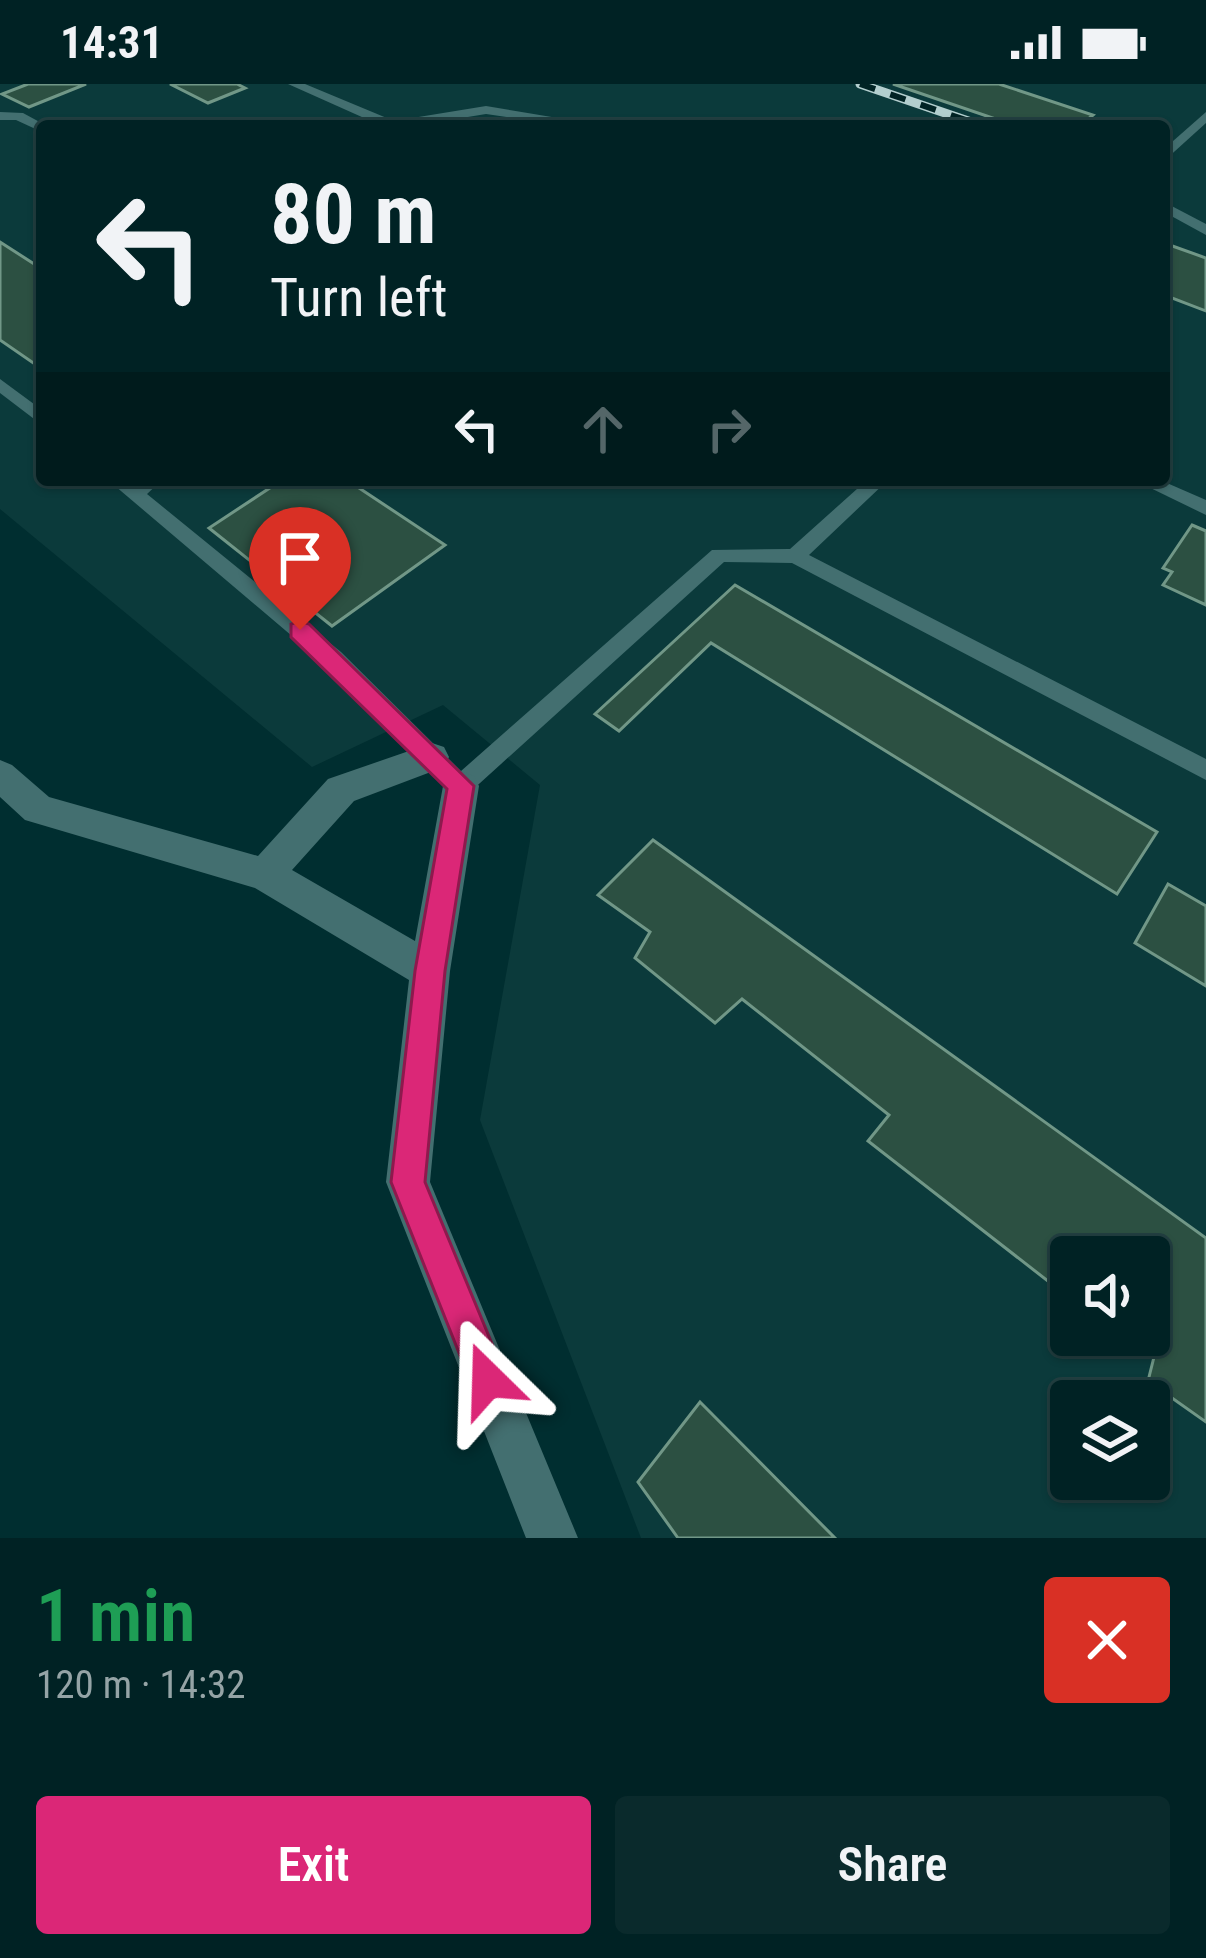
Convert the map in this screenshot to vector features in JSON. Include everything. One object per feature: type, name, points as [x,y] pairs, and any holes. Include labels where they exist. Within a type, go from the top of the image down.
[{"type":"street","points":[[265,874],[341,790],[447,771],[408,1182],[553,1538]]},
{"type":"street","points":[[0,775],[38,809],[265,874],[430,971]]},
{"type":"lane","points":[[293,84],[380,120]]},
{"type":"lane","points":[[428,120],[486,110],[557,120]]},
{"type":"lane","points":[[0,116],[18,116],[36,125]]},
{"type":"lane","points":[[1170,151],[1206,116]]},
{"type":"lane","points":[[1170,209],[1206,230]]},
{"type":"lane","points":[[0,384],[36,414]]},
{"type":"lane","points":[[795,556],[872,486]]},
{"type":"lane","points":[[1156,486],[1206,508]]},
{"type":"lane","points":[[125,487],[333,658],[447,771],[719,555],[795,556],[1206,770]]},
{"type":"shaded area","points":[[0,84],[1206,84],[1206,1538],[641,1538],[480,1120],[540,785],[443,705],[312,767],[0,509]]},
{"type":"building","points":[[28,84],[86,84],[29,107],[2,94]]},
{"type":"building","points":[[170,84],[237,84],[245,88],[208,103]]},
{"type":"building","points":[[893,84],[999,84],[1093,115],[1087,120],[998,120]]},
{"type":"building","points":[[0,242],[36,265],[36,365],[0,340]]},
{"type":"building","points":[[1170,245],[1206,258],[1206,311],[1170,297]]},
{"type":"building","points":[[273,486],[356,486],[445,545],[332,626],[209,528]]},
{"type":"building","points":[[1192,525],[1206,531],[1206,605],[1163,585],[1172,572],[1163,568]]},
{"type":"building","points":[[735,585],[1157,832],[1117,894],[711,643],[619,731],[595,714]]},
{"type":"building","points":[[653,840],[1206,1238],[1206,1422],[1170,1397],[1170,1380],[1148,1380],[1154,1356],[1170,1356],[1170,1236],[1050,1236],[1050,1283],[868,1141],[889,1115],[742,999],[715,1023],[635,958],[650,932],[598,895]]},
{"type":"building","points":[[1168,884],[1206,906],[1206,986],[1135,943]]},
{"type":"building","points":[[700,1402],[835,1538],[678,1538],[638,1482]]},
{"type":"railway","points":[[860,84],[965,120]]},
{"type":"route","points":[[300,630],[461,786],[430,971],[408,1182],[488,1380]]}]
